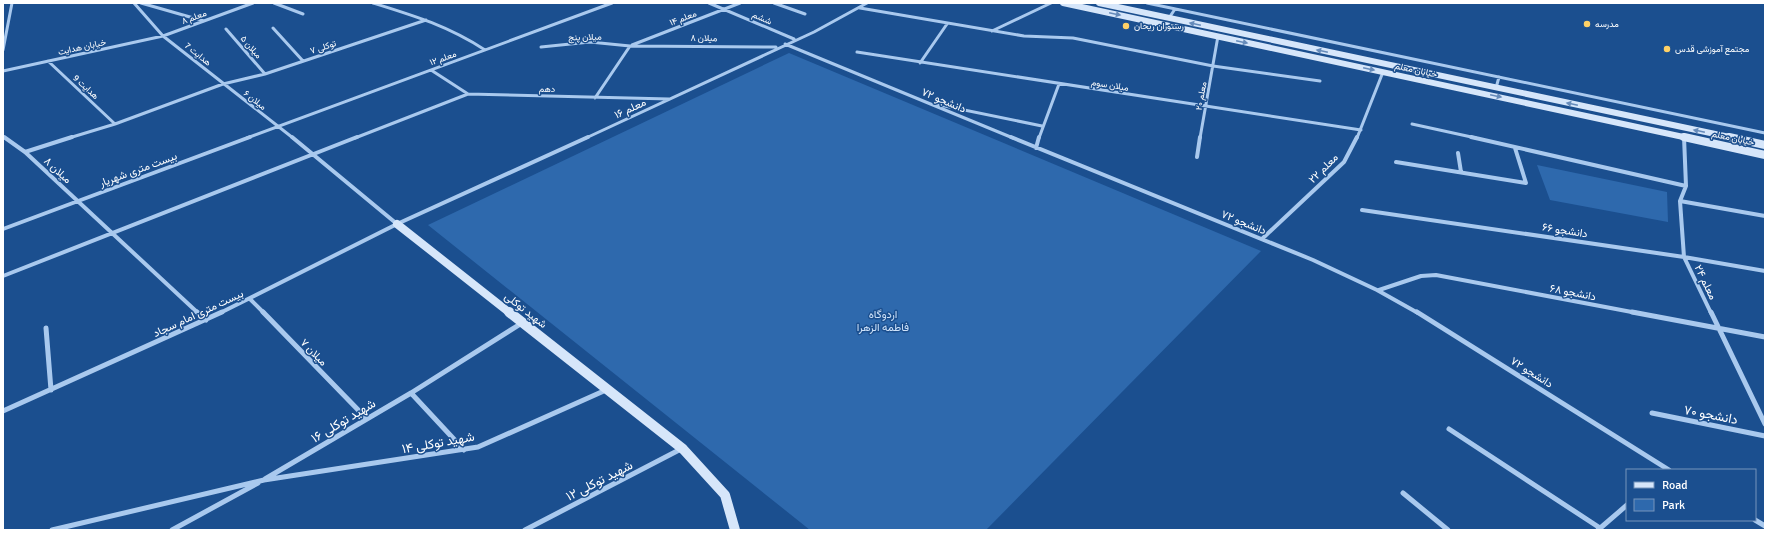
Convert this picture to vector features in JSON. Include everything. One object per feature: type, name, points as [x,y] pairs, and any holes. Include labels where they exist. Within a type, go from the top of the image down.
[{"type":"main road","name":"خیابان معلم","points":[[1063,3],[1765,154]]},
{"type":"main road","name":"خیابان معلم","points":[[1099,3],[1765,145]]},
{"type":"main road","points":[[1288,52],[1292,44]]},
{"type":"main road","name":"شهید توکلی","points":[[397,224],[682,449],[725,495],[735,530]]},
{"type":"street","points":[[3,50],[12,3]]},
{"type":"street","name":"هدایت 7","points":[[134,3],[163,36],[224,84]]},
{"type":"street","points":[[141,3],[204,21]]},
{"type":"street","name":"معلم ۸","points":[[163,36],[253,3]]},
{"type":"street","points":[[274,3],[303,14]]},
{"type":"street","points":[[373,3],[426,20],[460,34],[485,50]]},
{"type":"street","name":"معلم ۱۲","points":[[279,127],[612,3]]},
{"type":"street","name":"ششم","points":[[709,3],[794,40]]},
{"type":"street","name":"معلم ۱۴","points":[[630,46],[740,3]]},
{"type":"street","points":[[774,3],[806,14]]},
{"type":"street","name":"معلم ۱۶","points":[[397,224],[671,99],[860,8],[867,3]]},
{"type":"street","points":[[991,31],[1051,3]]},
{"type":"street","points":[[1147,3],[1765,133]]},
{"type":"street","points":[[860,8],[1024,36],[1073,38],[1213,66],[1320,81]]},
{"type":"street","points":[[1169,18],[1175,9]]},
{"type":"street","name":"توکلی ۷","points":[[25,152],[115,124],[224,84],[265,74],[426,20]]},
{"type":"street","points":[[920,63],[947,24]]},
{"type":"street","points":[[273,28],[303,61]]},
{"type":"street","name":"میلان ۵","points":[[226,29],[265,74]]},
{"type":"street","name":"خیابان هدایت","points":[[3,71],[163,36]]},
{"type":"street","name":"معلم ۲۰","points":[[1197,157],[1218,36]]},
{"type":"street","name":"میلان پنج","points":[[541,47],[590,42],[630,46]]},
{"type":"street","name":"دانشجو ۷۲","points":[[785,44],[1262,240],[1379,290],[1416,311],[1667,469]]},
{"type":"street","points":[[595,98],[630,46]]},
{"type":"street","name":"میلان ۸","points":[[630,46],[778,47]]},
{"type":"street","name":"میلان سوم","points":[[857,52],[920,63],[1361,130]]},
{"type":"street","name":"هدایت 9","points":[[48,62],[115,124]]},
{"type":"street","points":[[430,70],[468,94]]},
{"type":"street","name":"معلم ۲۲","points":[[1262,240],[1344,162],[1361,130],[1383,72]]},
{"type":"street","points":[[1496,88],[1498,77]]},
{"type":"street","name":"میلان ۶","points":[[224,84],[279,127]]},
{"type":"street","points":[[1036,148],[1042,126],[1059,84]]},
{"type":"street","points":[[3,276],[468,94]]},
{"type":"street","name":"دهم","points":[[468,94],[671,99]]},
{"type":"street","points":[[924,102],[1042,126]]},
{"type":"street","points":[[1412,124],[1686,186]]},
{"type":"street","name":"شهید توکلی","points":[[279,127],[397,224]]},
{"type":"street","name":"بیست متری شهریار","points":[[3,229],[279,127]]},
{"type":"street","name":"میلان ۸","points":[[3,137],[25,152],[206,320]]},
{"type":"street","name":"معلم ۲۴","points":[[1684,137],[1686,186],[1680,201],[1684,257],[1765,424]]},
{"type":"street","points":[[1396,162],[1526,183],[1515,148]]},
{"type":"street","points":[[1458,153],[1461,172]]},
{"type":"street","points":[[1680,201],[1765,216]]},
{"type":"street","name":"دانشجو ۶۶","points":[[1362,210],[1684,257],[1765,271]]},
{"type":"street","name":"بیست متری امام سجاد","points":[[3,411],[206,320],[397,224]]},
{"type":"street","name":"دانشجو ۶۸","points":[[1379,290],[1421,276],[1436,275],[1765,337]]},
{"type":"street","name":"میلان ۷","points":[[250,299],[366,418]]},
{"type":"street","name":"شهید توکلی ۱۶","points":[[172,530],[264,480],[366,418],[411,393],[522,322]]},
{"type":"street","points":[[46,328],[51,390]]},
{"type":"street","name":"شهید توکلی ۱۴","points":[[264,480],[478,448],[606,390]]},
{"type":"street","points":[[411,393],[464,450]]},
{"type":"street","name":"دانشجو ۷۰","points":[[1652,413],[1765,436]]},
{"type":"street","points":[[1449,429],[1599,529],[1626,506]]},
{"type":"street","name":"شهید توکلی ۱۲","points":[[526,530],[682,449]]},
{"type":"street","points":[[52,530],[264,480]]},
{"type":"street","points":[[1403,492],[1448,530]]},
{"type":"street","points":[[1756,521],[1765,526]]},
{"type":"green space","name":"اردوگاه فاطمه الزهرا","points":[[789,53],[1261,251],[986,530],[810,530],[428,225]]},
{"type":"green space","points":[[1537,165],[1667,192],[1668,222],[1550,200]]},
{"type":"place","name":"مدرسه","points":[[1587,24]]},
{"type":"place","name":"رستوران ریحان","points":[[1126,26]]},
{"type":"place","name":"مجتمع آموزشی قدس","points":[[1667,49]]}]
